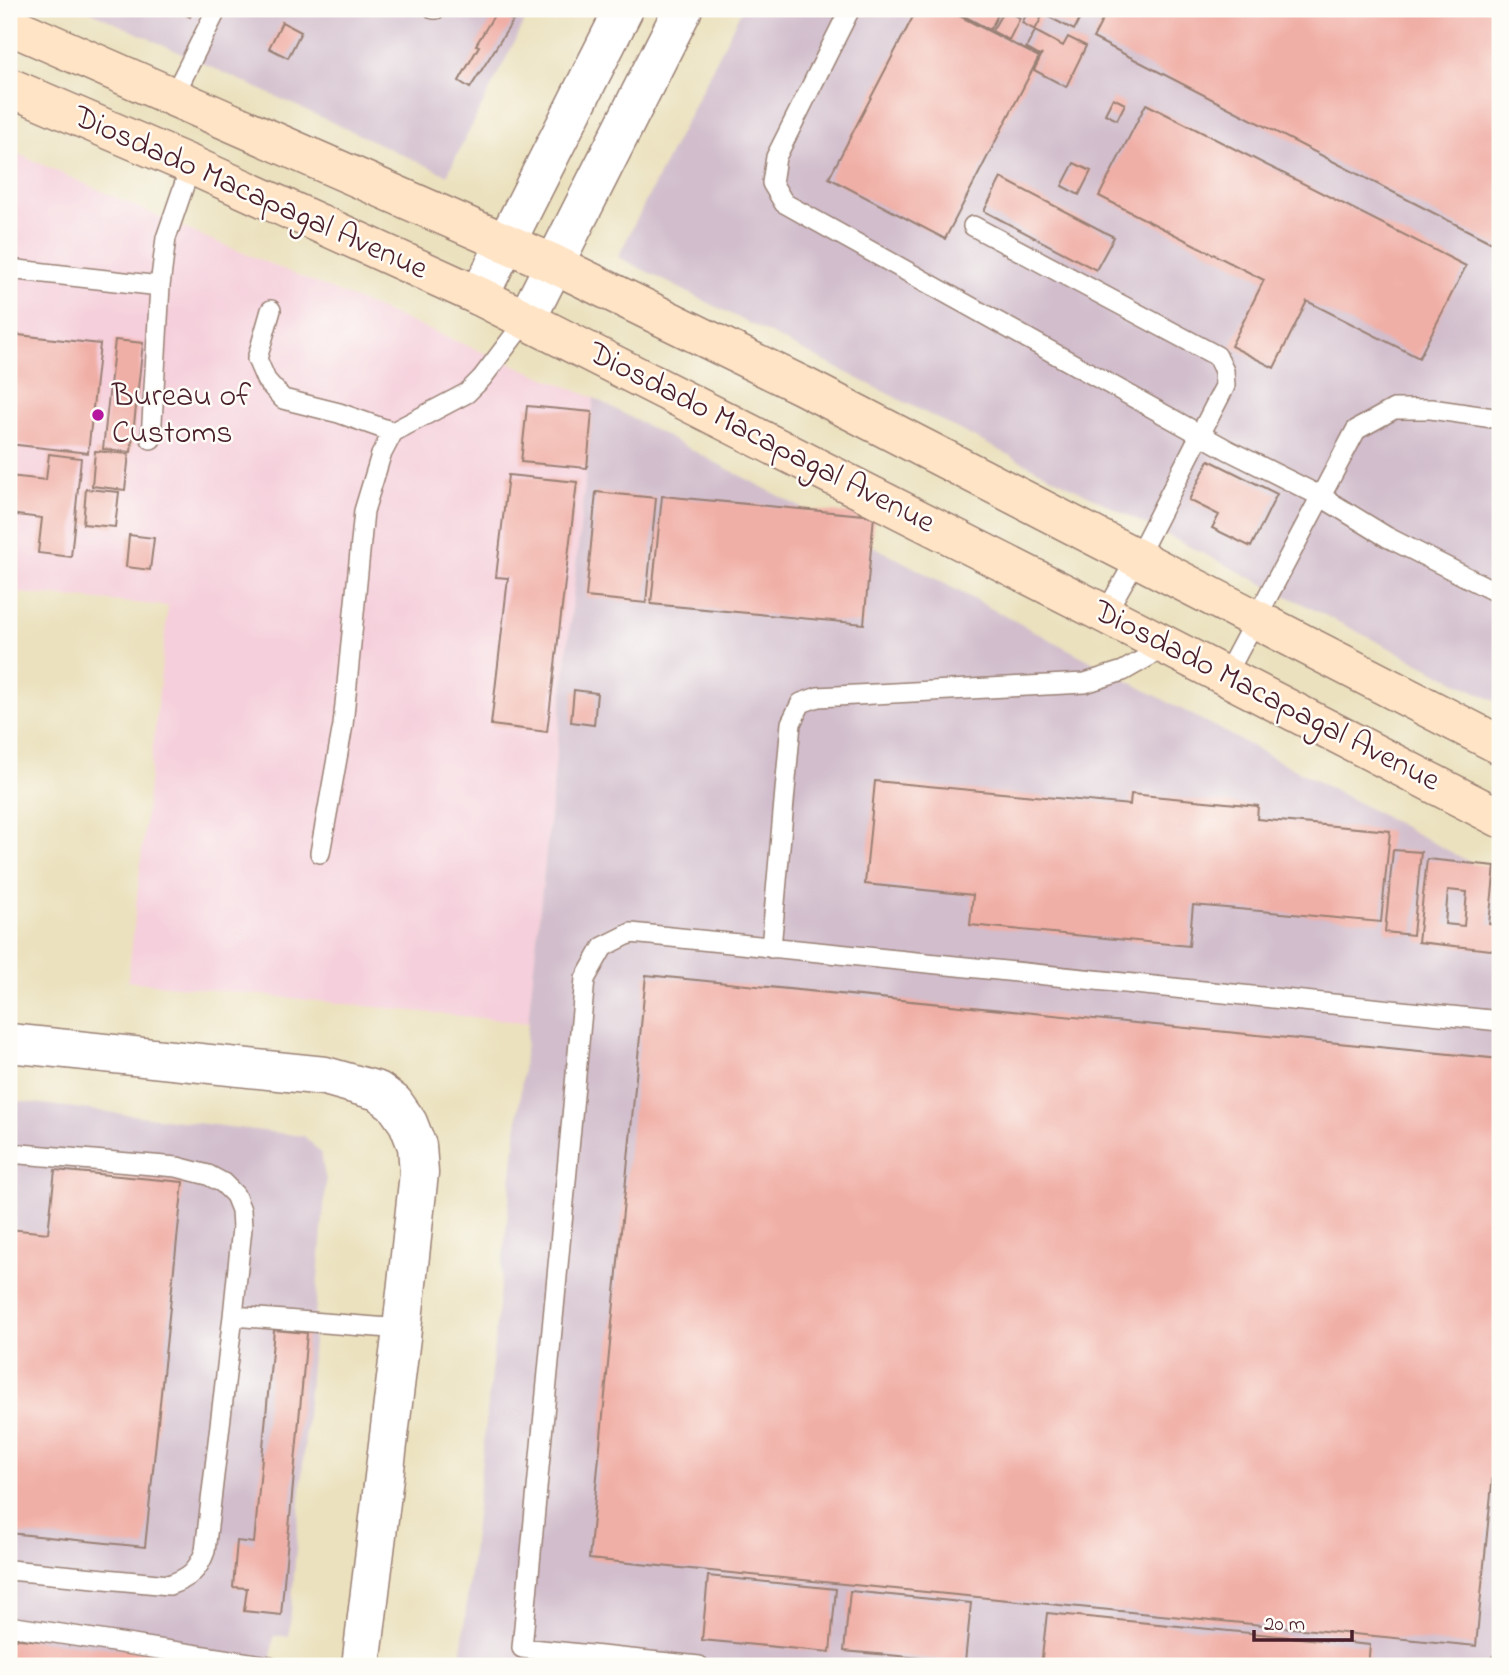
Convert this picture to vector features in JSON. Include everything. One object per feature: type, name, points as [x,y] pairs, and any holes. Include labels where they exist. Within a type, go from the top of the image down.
[{"type":"main road","name":"Diosdado Macapagal Avenue","points":[[9,25],[554,264],[803,386],[1500,745]]},
{"type":"main road","name":"Diosdado Macapagal Avenue","points":[[9,87],[191,165],[479,296],[1500,818]]},
{"type":"street","points":[[479,296],[624,9]]},
{"type":"street","points":[[526,320],[683,9]]},
{"type":"street","points":[[9,1043],[325,1076],[377,1091],[394,1104],[408,1124],[416,1146],[419,1173],[361,1666]]},
{"type":"lane","points":[[173,97],[217,9]]},
{"type":"lane","points":[[850,9],[776,158],[772,183],[784,203],[1227,450],[1320,496],[1387,537],[1500,594]]},
{"type":"lane","points":[[150,439],[160,286],[166,238],[191,165]]},
{"type":"lane","points":[[973,226],[1217,356],[1224,371],[1225,386],[1137,558],[1105,614]]},
{"type":"lane","points":[[9,269],[160,286]]},
{"type":"lane","points":[[271,310],[257,359],[266,380],[284,399],[339,413],[393,432]]},
{"type":"lane","points":[[320,853],[343,725],[364,511],[381,455],[393,432],[467,393],[482,378],[526,320]]},
{"type":"lane","points":[[1225,677],[1356,430],[1394,409],[1432,409],[1500,419]]},
{"type":"lane","points":[[771,948],[792,723],[801,704],[818,697],[1085,682],[1123,671],[1167,646]]},
{"type":"lane","points":[[699,1666],[521,1657],[584,979],[603,947],[631,933],[1500,1021]]},
{"type":"lane","points":[[9,1153],[177,1167],[208,1174],[223,1183],[235,1195],[241,1210],[242,1228],[205,1551],[200,1566],[188,1578],[169,1585],[9,1570]]},
{"type":"lane","points":[[233,1317],[402,1329]]},
{"type":"lane","points":[[9,1626],[270,1666]]},
{"type":"shaded area","points":[[85,9],[531,9],[447,175]]},
{"type":"shaded area","points":[[742,9],[1500,9],[1500,704],[618,257]]},
{"type":"shaded area","points":[[9,150],[207,238],[594,398],[528,1023],[128,981],[168,606],[9,592]]},
{"type":"shaded area","points":[[594,398],[1500,878],[1500,1666],[460,1666]]},
{"type":"shaded area","points":[[9,1100],[304,1136],[320,1152],[326,1181],[289,1636],[274,1636],[270,1666],[9,1666]]},
{"type":"building","points":[[174,9],[194,9],[190,17]]},
{"type":"building","points":[[917,9],[946,9],[1039,57],[945,239],[829,178]]},
{"type":"building","points":[[951,9],[1001,9],[990,30]]},
{"type":"building","points":[[1029,9],[1046,9],[1035,30],[1022,23]]},
{"type":"building","points":[[1051,9],[1085,9],[1074,30],[1047,16]]},
{"type":"building","points":[[1108,9],[1500,9],[1500,247],[1093,38]]},
{"type":"building","points":[[1004,10],[1020,18],[1009,40],[992,31]]},
{"type":"building","points":[[496,12],[513,21],[470,88],[459,81]]},
{"type":"building","points":[[282,22],[301,32],[288,58],[269,48]]},
{"type":"building","points":[[1035,31],[1063,46],[1068,37],[1086,46],[1066,87],[1034,70],[1042,54],[1040,56],[1026,48]]},
{"type":"building","points":[[1113,98],[1125,104],[1117,120],[1105,114]]},
{"type":"building","points":[[1146,104],[1466,266],[1419,358],[1307,301],[1274,368],[1231,346],[1264,280],[1099,196]]},
{"type":"building","points":[[1074,163],[1091,171],[1079,195],[1062,186]]},
{"type":"building","points":[[1001,178],[1114,237],[1096,270],[984,211]]},
{"type":"building","points":[[9,334],[100,344],[88,453],[9,444]]},
{"type":"building","points":[[115,340],[143,343],[131,452],[103,449]]},
{"type":"building","points":[[527,406],[592,412],[587,468],[521,462]]},
{"type":"building","points":[[95,451],[129,454],[125,490],[92,486]]},
{"type":"building","points":[[49,454],[81,458],[71,557],[38,553],[42,518],[9,514],[9,476],[46,480]]},
{"type":"building","points":[[1209,460],[1277,494],[1251,547],[1212,528],[1219,515],[1189,500]]},
{"type":"building","points":[[508,475],[577,482],[547,732],[491,725],[508,578],[496,577]]},
{"type":"building","points":[[86,489],[119,492],[115,527],[83,524]]},
{"type":"building","points":[[596,492],[656,498],[646,603],[586,597]]},
{"type":"building","points":[[662,496],[874,516],[864,624],[651,604]]},
{"type":"building","points":[[129,535],[154,538],[150,570],[126,567]]},
{"type":"building","points":[[574,690],[597,693],[594,725],[571,722]]},
{"type":"building","points":[[875,781],[1130,805],[1131,794],[1258,806],[1257,819],[1390,831],[1381,922],[1193,905],[1189,946],[970,925],[973,895],[865,884]]},
{"type":"building","points":[[1393,850],[1421,852],[1413,935],[1385,932]]},
{"type":"building","points":[[1427,859],[1495,866],[1489,924],[1500,925],[1500,951],[1418,942]],"holes":[[[1448,890],[1467,892],[1464,926],[1445,924]]]},
{"type":"building","points":[[646,975],[1500,1059],[1500,1402],[1476,1646],[589,1559]]},
{"type":"building","points":[[55,1170],[183,1182],[145,1547],[9,1533],[9,1229],[48,1233]]},
{"type":"building","points":[[274,1330],[307,1333],[281,1615],[244,1611],[247,1588],[233,1587],[237,1541],[254,1543]]},
{"type":"building","points":[[708,1576],[836,1589],[830,1652],[702,1640]]},
{"type":"building","points":[[850,1591],[971,1603],[965,1662],[844,1651]]},
{"type":"building","points":[[1047,1613],[1370,1645],[1368,1666],[1041,1666]]},
{"type":"building","points":[[9,1638],[145,1651],[162,1657],[161,1666],[9,1666]]},
{"type":"place","name":"Bureau of Customs","points":[[98,415]]}]
